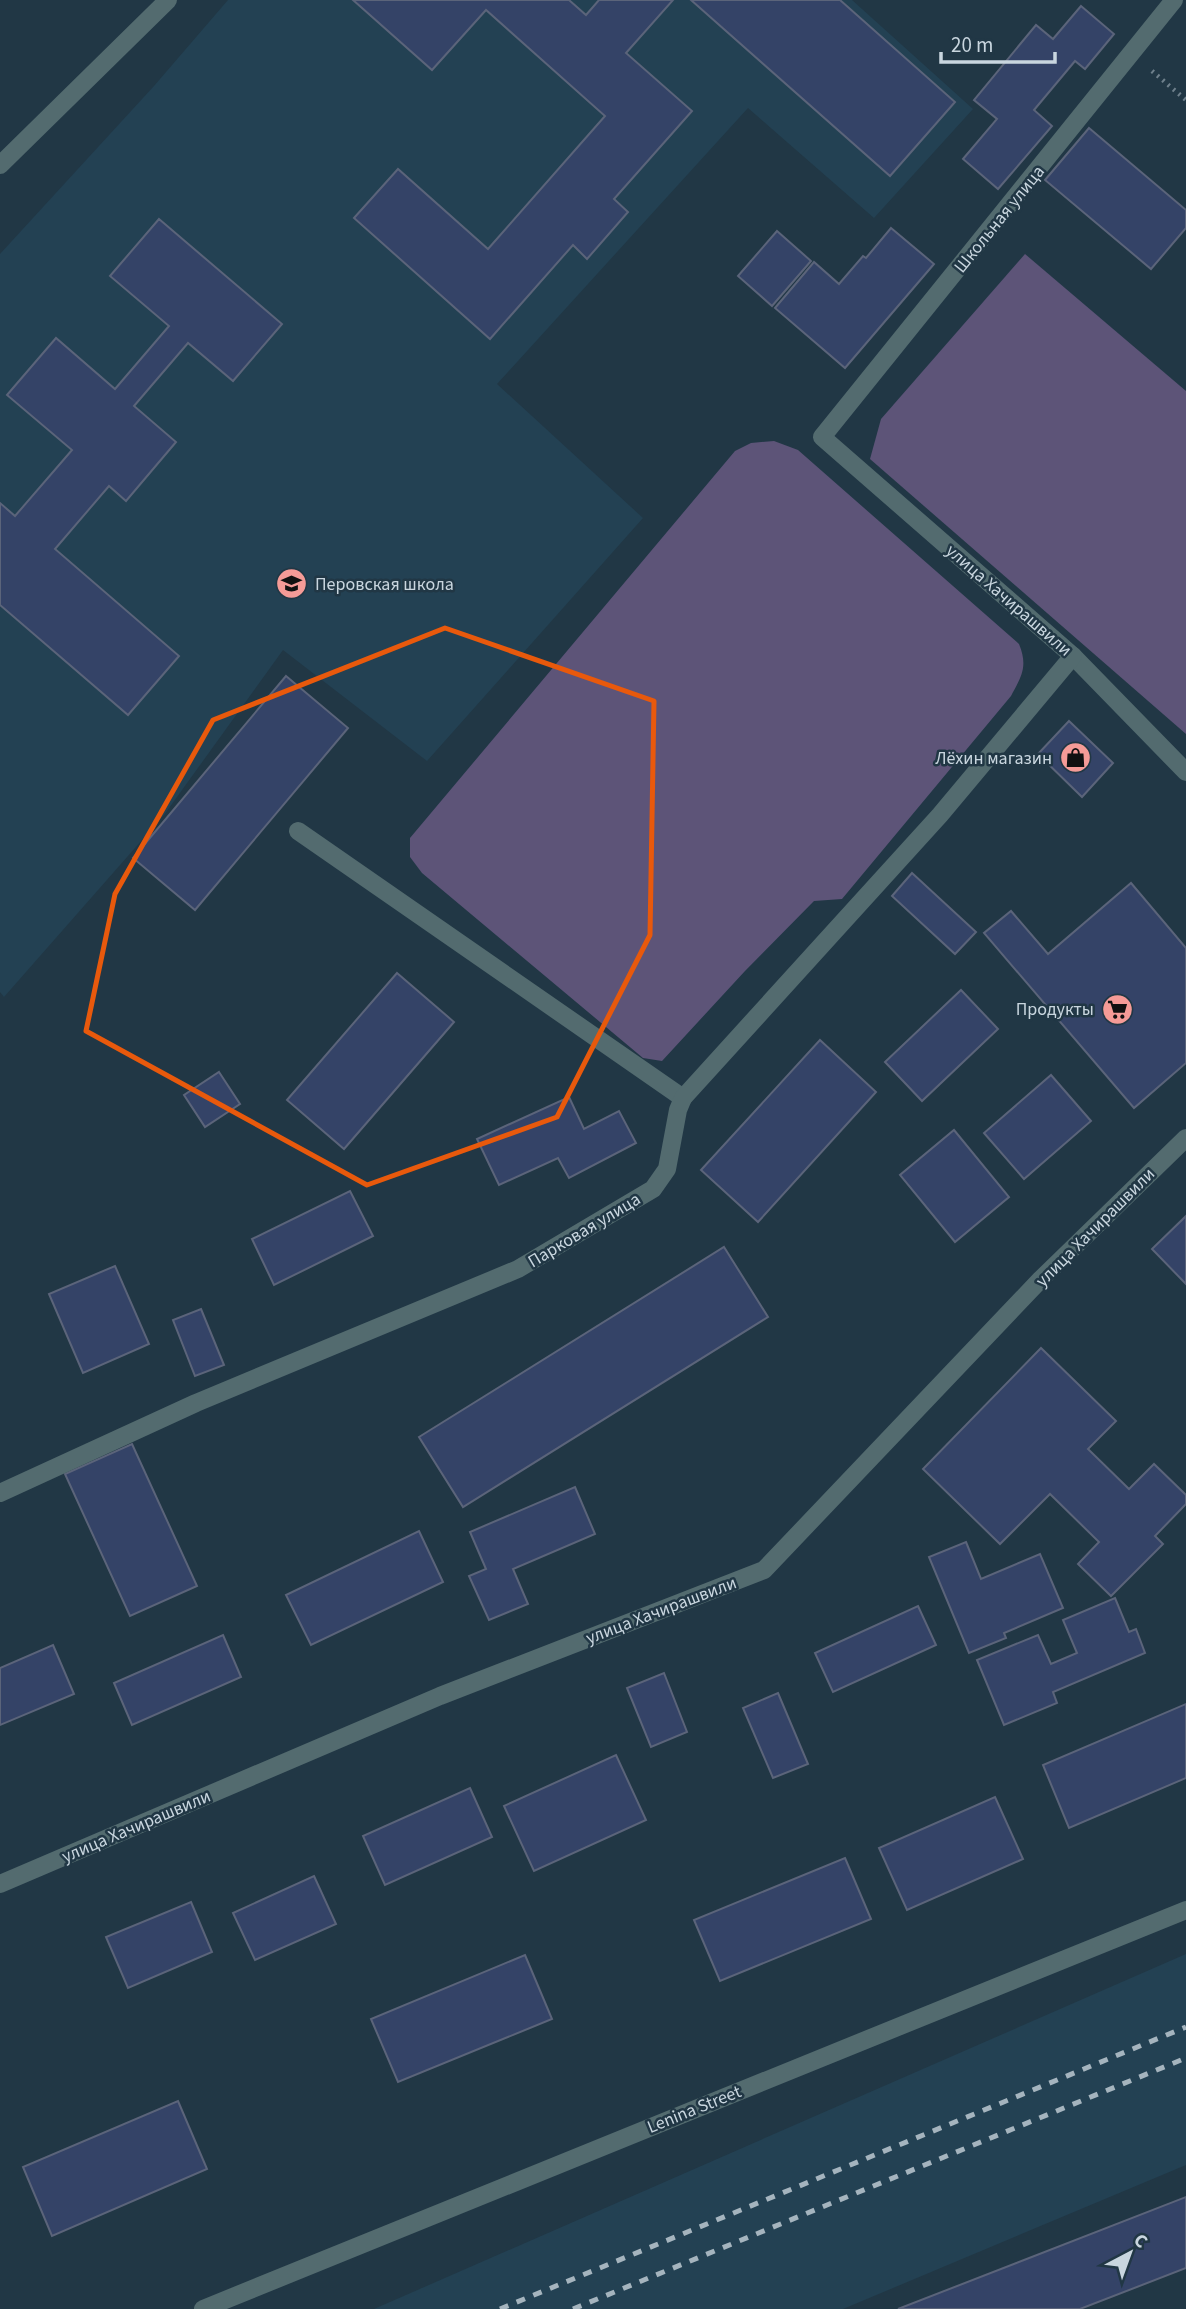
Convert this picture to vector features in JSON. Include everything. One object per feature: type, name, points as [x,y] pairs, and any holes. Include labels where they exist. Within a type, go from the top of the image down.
[{"type":"street","points":[[0,165],[168,0]]},
{"type":"street","name":"Школьная улица","points":[[822,437],[1174,0]]},
{"type":"street","name":"улица Хачирашвили","points":[[822,437],[1073,656],[1186,772]]},
{"type":"street","name":"Парковая улица","points":[[0,1493],[196,1403],[518,1269],[653,1189],[667,1169],[683,1098],[940,815],[1073,656]]},
{"type":"street","points":[[298,831],[683,1098]]},
{"type":"street","name":"улица Хачирашвили","points":[[0,1884],[440,1696],[764,1570],[1040,1280],[1186,1138]]},
{"type":"street","name":"Lenina Street","points":[[203,2309],[1186,1910]]},
{"type":"path","points":[[1132,54],[1186,100]]},
{"type":"highlighted area","points":[[445,628],[654,701],[650,935],[557,1117],[367,1185],[86,1031],[115,894],[213,720]]},
{"type":"shaded area","name":"Перовская школа","points":[[228,0],[852,0],[973,109],[874,218],[748,108],[497,384],[643,518],[427,761],[283,650],[164,815],[4,997],[0,992],[0,254],[154,86]]},
{"type":"shaded area","points":[[1025,254],[1186,391],[1186,734],[870,459],[881,419]]},
{"type":"shaded area","points":[[774,441],[798,450],[1019,644],[1023,659],[1022,671],[1011,696],[842,899],[814,901],[662,1061],[643,1058],[422,873],[410,857],[410,838],[735,451],[751,443]]},
{"type":"shaded area","points":[[1186,1954],[1186,2165],[843,2309],[374,2309]]},
{"type":"building","points":[[353,0],[569,0],[586,15],[599,0],[673,0],[626,53],[692,111],[614,199],[628,212],[587,259],[573,245],[490,339],[354,218],[398,169],[488,249],[605,116],[486,10],[432,70]]},
{"type":"building","points":[[691,0],[840,0],[955,102],[890,176]]},
{"type":"building","points":[[1081,6],[1114,34],[1085,69],[1075,61],[1034,110],[1052,126],[998,189],[963,159],[997,119],[974,100],[1036,25],[1053,39]]},
{"type":"building","points":[[1089,128],[1186,210],[1186,228],[1151,269],[1045,180]]},
{"type":"building","points":[[159,219],[282,324],[233,381],[188,343],[134,406],[176,442],[126,501],[109,486],[55,549],[179,656],[128,715],[0,605],[0,503],[15,516],[72,450],[7,395],[56,338],[115,389],[169,326],[110,276]]},
{"type":"building","points":[[891,228],[934,264],[845,368],[775,308],[814,262],[839,284]]},
{"type":"building","points":[[777,231],[811,261],[772,306],[738,276]]},
{"type":"building","points":[[286,676],[348,728],[195,910],[133,858]]},
{"type":"building","name":"Лёхин магазин","points":[[1069,721],[1113,763],[1082,797],[1038,754]]},
{"type":"building","points":[[912,873],[976,932],[955,954],[892,896]]},
{"type":"building","name":"Продукты","points":[[1131,883],[1186,948],[1186,1063],[1134,1108],[984,933],[1011,911],[1048,954]]},
{"type":"building","points":[[397,973],[454,1022],[344,1149],[287,1100]]},
{"type":"building","points":[[961,990],[998,1029],[922,1101],[885,1062]]},
{"type":"building","points":[[820,1040],[876,1092],[758,1222],[701,1170]]},
{"type":"building","points":[[219,1072],[240,1104],[205,1127],[184,1095]]},
{"type":"building","points":[[1051,1075],[1091,1121],[1024,1179],[984,1133]]},
{"type":"building","points":[[569,1097],[584,1129],[619,1111],[636,1143],[569,1178],[558,1158],[499,1185],[477,1139]]},
{"type":"building","points":[[954,1130],[1009,1197],[955,1242],[900,1175]]},
{"type":"building","points":[[350,1191],[373,1236],[274,1285],[252,1239]]},
{"type":"building","points":[[1186,1216],[1186,1284],[1152,1249]]},
{"type":"building","points":[[724,1247],[768,1317],[463,1507],[419,1437]]},
{"type":"building","points":[[115,1266],[149,1344],[83,1373],[49,1294]]},
{"type":"building","points":[[201,1309],[224,1365],[195,1376],[173,1320]]},
{"type":"building","points":[[1041,1348],[1116,1421],[1088,1449],[1129,1489],[1154,1464],[1186,1495],[1186,1504],[1155,1536],[1163,1544],[1111,1596],[1078,1564],[1099,1542],[1050,1494],[1000,1544],[923,1469]]},
{"type":"building","points":[[132,1444],[197,1586],[130,1616],[65,1474]]},
{"type":"building","points":[[575,1487],[595,1534],[513,1569],[528,1604],[489,1620],[469,1576],[486,1569],[470,1532]]},
{"type":"building","points":[[419,1531],[443,1582],[311,1645],[286,1595]]},
{"type":"building","points":[[966,1542],[981,1579],[1040,1554],[1063,1608],[1004,1633],[1006,1638],[969,1653],[929,1557]]},
{"type":"building","points":[[1115,1598],[1129,1632],[1136,1629],[1145,1653],[1053,1692],[1057,1703],[1004,1725],[977,1660],[1038,1635],[1051,1664],[1077,1653],[1063,1620]]},
{"type":"building","points":[[918,1606],[936,1645],[833,1692],[815,1653]]},
{"type":"building","points":[[223,1635],[241,1677],[132,1725],[114,1683]]},
{"type":"building","points":[[53,1645],[74,1694],[0,1725],[0,1668]]},
{"type":"building","points":[[664,1673],[687,1732],[651,1747],[627,1688]]},
{"type":"building","points":[[778,1693],[808,1764],[773,1778],[743,1708]]},
{"type":"building","points":[[1186,1704],[1186,1778],[1069,1828],[1043,1765]]},
{"type":"building","points":[[616,1755],[646,1820],[534,1871],[504,1806]]},
{"type":"building","points":[[470,1788],[492,1837],[385,1885],[363,1836]]},
{"type":"building","points":[[995,1797],[1023,1859],[907,1910],[879,1848]]},
{"type":"building","points":[[845,1858],[871,1919],[720,1981],[694,1920]]},
{"type":"building","points":[[314,1876],[336,1924],[255,1960],[233,1913]]},
{"type":"building","points":[[191,1902],[212,1952],[128,1988],[106,1937]]},
{"type":"building","points":[[525,1955],[552,2019],[398,2082],[371,2019]]},
{"type":"building","points":[[178,2101],[207,2169],[52,2236],[23,2167]]},
{"type":"building","points":[[1186,2197],[1186,2268],[1080,2309],[898,2309]]},
{"type":"railway","points":[[500,2309],[1186,2027]]},
{"type":"railway","points":[[573,2309],[1186,2058]]},
{"type":"place","name":"Перовская школа","points":[[292,584]]},
{"type":"place","name":"Лёхин магазин","points":[[1075,758]]},
{"type":"place","name":"Продукты","points":[[1117,1009]]}]
